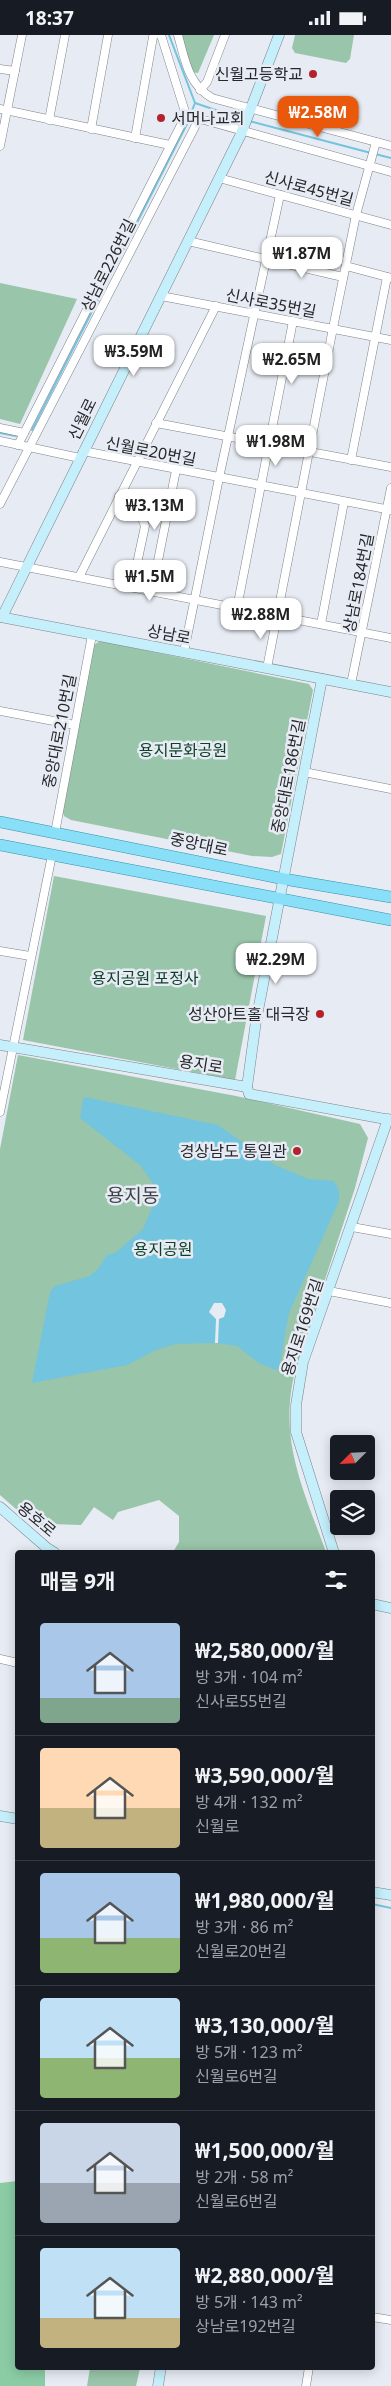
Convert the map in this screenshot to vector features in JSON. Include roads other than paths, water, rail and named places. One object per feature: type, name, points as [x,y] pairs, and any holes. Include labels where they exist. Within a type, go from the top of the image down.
[{"type":"main road","points":[[251,110],[279,35]]},
{"type":"main road","name":"신월로","points":[[1,617],[28,567],[81,455],[220,178],[244,129],[251,110]]},
{"type":"main road","name":"상남로","points":[[1,617],[391,692]]},
{"type":"main road","name":"중앙대로186번길","points":[[247,1087],[256,1021],[322,679]]},
{"type":"main road","name":"중앙대로","points":[[0,822],[284,879],[391,897]]},
{"type":"main road","points":[[0,845],[280,897],[391,920]]},
{"type":"main road","name":"용지로","points":[[0,1045],[247,1087],[249,1094],[390,1119]]},
{"type":"main road","name":"용지로169번길","points":[[333,1550],[296,1432],[299,1382],[303,1362],[390,1119]]},
{"type":"main road","name":"용호로","points":[[0,1507],[50,1550]]},
{"type":"main road","points":[[375,1605],[391,1608]]},
{"type":"main road","points":[[0,1816],[15,1818]]},
{"type":"main road","points":[[375,1892],[391,1895]]},
{"type":"main road","points":[[158,2386],[161,2370]]},
{"type":"street","points":[[0,146],[3,110],[15,71],[22,35]]},
{"type":"street","points":[[49,120],[65,35]]},
{"type":"street","points":[[91,129],[108,35]]},
{"type":"street","points":[[134,137],[153,37],[155,35]]},
{"type":"street","points":[[161,35],[191,117]]},
{"type":"street","points":[[178,35],[191,78],[200,90],[212,98],[391,146]]},
{"type":"street","points":[[200,90],[207,82],[224,35]]},
{"type":"street","points":[[0,69],[15,71]]},
{"type":"street","points":[[3,110],[170,145]]},
{"type":"street","points":[[191,117],[244,129],[370,164],[391,172]]},
{"type":"street","points":[[18,445],[170,145],[191,117]]},
{"type":"street","name":"상남로226번길","points":[[0,503],[191,117]]},
{"type":"street","points":[[267,668],[302,493],[332,328],[356,215],[375,143]]},
{"type":"street","name":"신사로45번길","points":[[220,178],[391,225]]},
{"type":"street","points":[[184,652],[219,478],[280,195]]},
{"type":"street","points":[[188,241],[343,277]]},
{"type":"street","points":[[346,266],[389,278],[351,460]]},
{"type":"street","name":"신사로35번길","points":[[161,295],[391,340]]},
{"type":"street","points":[[78,577],[216,306]]},
{"type":"street","points":[[237,608],[293,321]]},
{"type":"street","points":[[156,423],[391,467]]},
{"type":"street","points":[[0,428],[24,433]]},
{"type":"street","name":"신월로20번길","points":[[0,441],[176,469],[389,510]]},
{"type":"street","points":[[152,591],[176,469]]},
{"type":"street","name":"상남로184번길","points":[[351,684],[389,510],[391,488]]},
{"type":"street","points":[[119,497],[138,505],[145,526],[132,587]]},
{"type":"street","points":[[321,624],[344,502]]},
{"type":"street","points":[[0,562],[391,638]]},
{"type":"street","name":"중앙대로210번길","points":[[55,833],[92,635]]},
{"type":"street","points":[[0,711],[75,725]]},
{"type":"street","points":[[304,772],[391,789]]},
{"type":"street","points":[[0,1112],[30,956],[52,855]]},
{"type":"street","points":[[0,951],[30,956]]},
{"type":"street","points":[[352,1227],[391,1234]]},
{"type":"street","points":[[329,1291],[391,1303]]},
{"type":"street","points":[[0,1659],[15,1662]]},
{"type":"street","points":[[375,2317],[391,2320]]},
{"type":"street","points":[[306,2386],[309,2370]]},
{"type":"water","points":[[85,1097],[218,1125],[275,1165],[308,1179],[334,1181],[339,1190],[339,1201],[289,1313],[279,1368],[275,1370],[259,1363],[237,1346],[215,1343],[176,1344],[156,1350],[127,1365],[32,1383],[50,1292],[55,1286],[90,1276],[98,1269],[107,1255],[115,1253],[143,1229],[157,1196],[154,1185],[140,1165],[80,1118]]},
{"type":"waterway","points":[[169,35],[195,103],[242,119]]},
{"type":"waterway","points":[[191,113],[195,103]]},
{"type":"waterway","points":[[32,430],[189,120]]},
{"type":"waterway","points":[[249,121],[371,153]]},
{"type":"waterway","points":[[375,154],[391,158]]},
{"type":"waterway","points":[[0,433],[16,436]]},
{"type":"waterway","points":[[375,1905],[391,1908]]},
{"type":"place","name":"신월고등학교","points":[[313,74]]},
{"type":"place","name":"서머나교회","points":[[161,118]]},
{"type":"place","name":"성산아트홀 대극장","points":[[320,1014]]},
{"type":"place","name":"경상남도 통일관","points":[[297,1151]]},
{"type":"district","name":"용지동","points":[[133,1195]]},
{"type":"park label","name":"용지문화공원","points":[[183,750]]},
{"type":"park label","name":"용지공원 포정사","points":[[145,978]]},
{"type":"park label","name":"용지공원","points":[[163,1249]]}]
